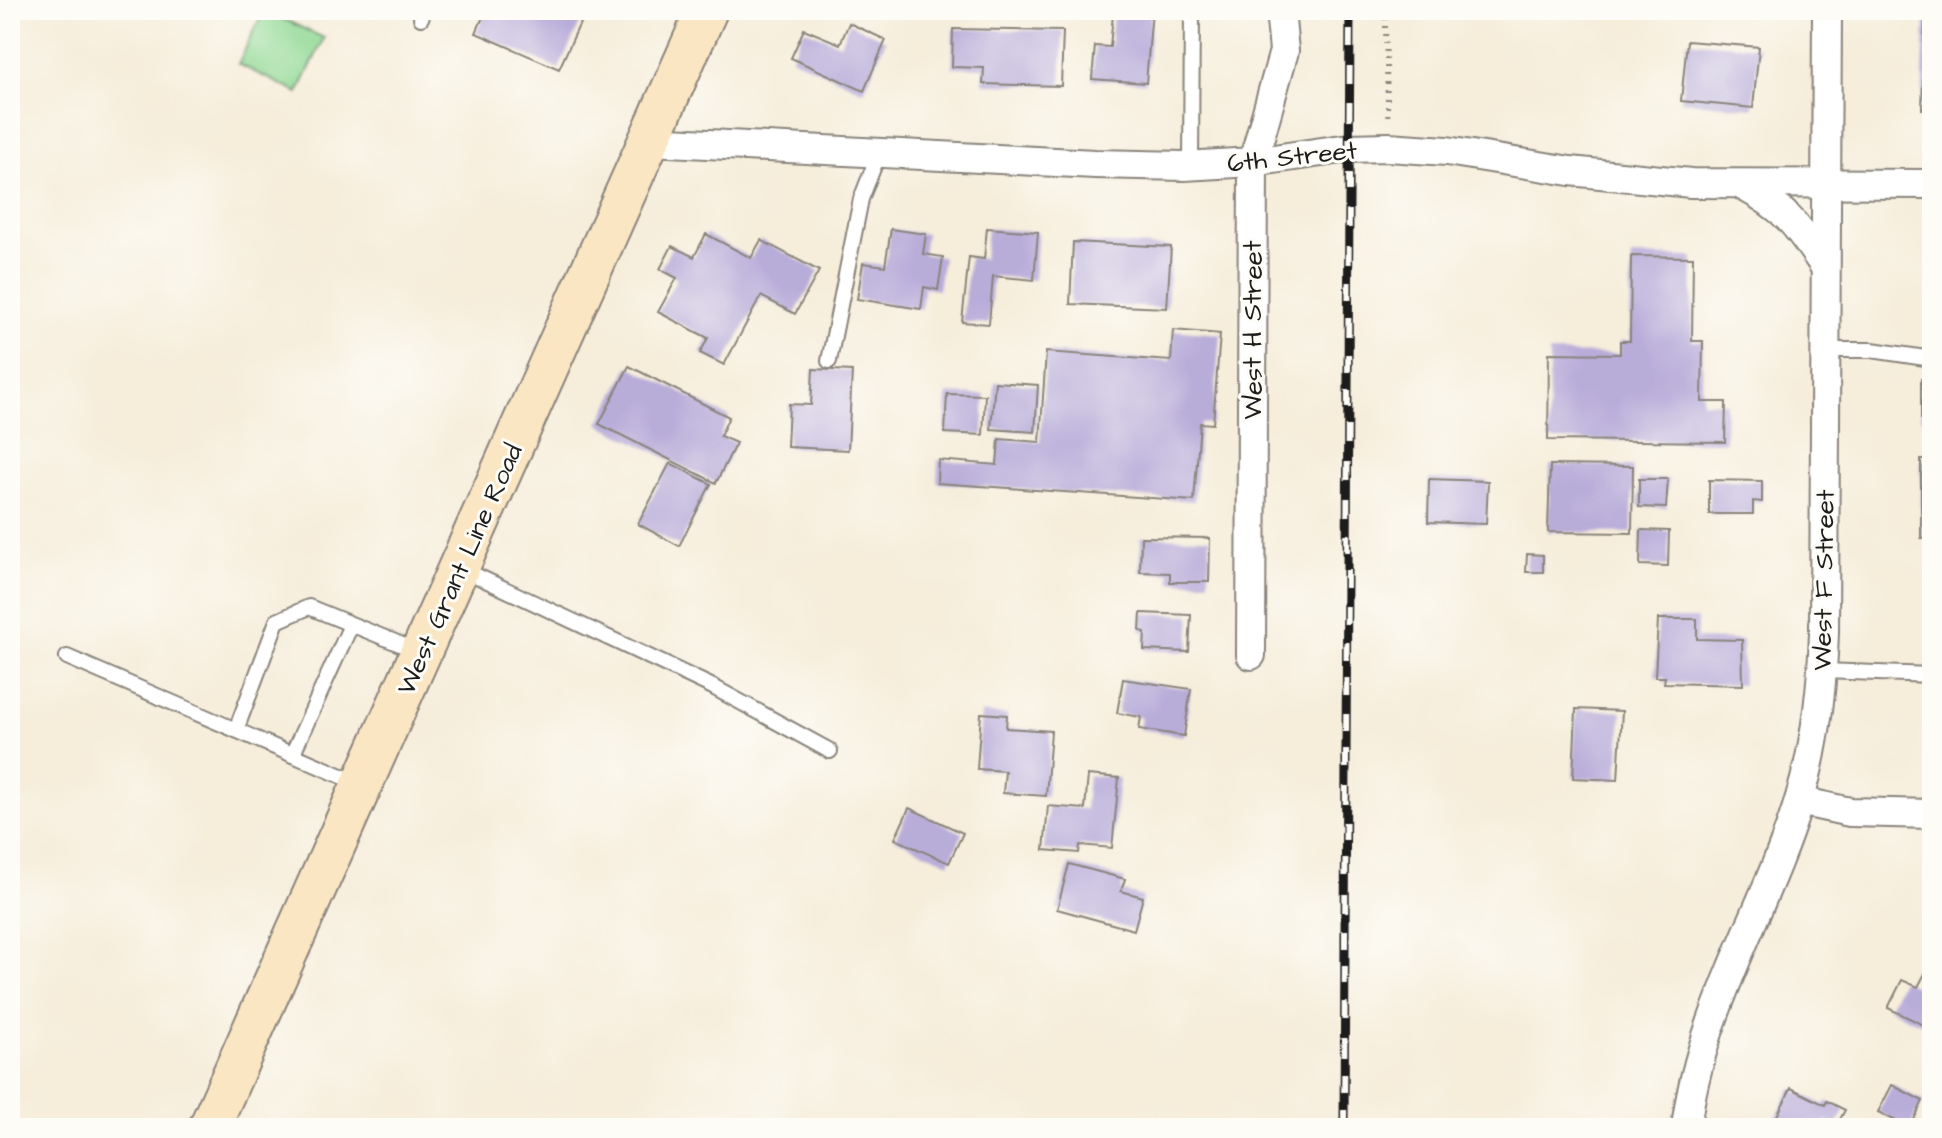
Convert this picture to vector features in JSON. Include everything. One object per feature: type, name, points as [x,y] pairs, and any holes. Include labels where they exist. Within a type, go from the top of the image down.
[{"type":"main road","name":"West Grant Line Road","points":[[209,1128],[707,10]]},
{"type":"street","name":"West H Street","points":[[1251,655],[1253,162],[1284,51],[1280,10]]},
{"type":"street","name":"West F Street","points":[[1686,1128],[1694,1081],[1715,1008],[1799,801],[1814,739],[1823,671],[1827,10]]},
{"type":"street","name":"6th Street","points":[[650,141],[1095,164],[1191,165],[1253,162],[1349,148],[1388,147],[1447,151],[1570,171],[1643,179],[1738,184],[1932,184]]},
{"type":"street","points":[[1738,184],[1775,204],[1798,227],[1825,267]]},
{"type":"street","points":[[1799,801],[1850,812],[1932,814]]},
{"type":"lane","points":[[1191,165],[1192,10]]},
{"type":"lane","points":[[829,361],[861,199],[879,153]]},
{"type":"lane","points":[[1825,350],[1872,350],[1932,359]]},
{"type":"lane","points":[[459,568],[713,687],[830,751]]},
{"type":"lane","points":[[236,730],[277,621],[309,607],[421,652]]},
{"type":"lane","points":[[292,755],[351,625]]},
{"type":"lane","points":[[67,657],[362,785]]},
{"type":"lane","points":[[1823,671],[1932,675]]},
{"type":"path","points":[[1385,10],[1388,147]]},
{"type":"green space","points":[[264,10],[324,38],[298,93],[238,64]]},
{"type":"building","points":[[486,10],[586,10],[559,69],[476,33]]},
{"type":"building","points":[[1091,10],[1152,10],[1146,83],[1092,79],[1095,46],[1110,47],[1113,14]]},
{"type":"building","points":[[1925,18],[1932,18],[1932,110],[1922,109]]},
{"type":"building","points":[[849,23],[886,40],[864,91],[791,58],[804,29],[840,44]]},
{"type":"building","points":[[953,29],[1063,31],[1061,86],[983,84],[984,68],[952,67]]},
{"type":"building","points":[[1687,41],[1759,47],[1753,108],[1681,101]]},
{"type":"building","points":[[987,228],[1038,232],[1034,280],[993,276],[989,324],[962,322],[969,257],[984,259]]},
{"type":"building","points":[[891,229],[926,234],[923,254],[943,257],[938,290],[924,287],[921,309],[857,299],[863,263],[885,266]]},
{"type":"building","points":[[706,234],[751,258],[761,240],[819,271],[795,314],[761,296],[724,365],[700,353],[708,338],[658,312],[677,278],[660,269],[672,246],[694,257]]},
{"type":"building","points":[[1073,242],[1171,247],[1167,308],[1070,304]]},
{"type":"building","points":[[1631,256],[1693,257],[1692,341],[1703,341],[1702,402],[1726,402],[1725,442],[1548,440],[1549,353],[1620,354],[1620,341],[1630,341]]},
{"type":"building","points":[[1173,330],[1220,334],[1213,424],[1200,423],[1194,501],[937,483],[938,460],[997,465],[999,439],[1040,442],[1046,352],[1171,361]]},
{"type":"building","points":[[629,366],[729,417],[720,436],[736,443],[716,483],[599,424]]},
{"type":"building","points":[[813,369],[852,371],[848,450],[787,447],[789,404],[811,405]]},
{"type":"building","points":[[1921,379],[1932,379],[1932,419],[1921,419]]},
{"type":"building","points":[[995,382],[1038,385],[1035,432],[991,429]]},
{"type":"building","points":[[947,394],[985,395],[983,435],[945,433]]},
{"type":"building","points":[[1921,460],[1932,460],[1932,538],[1921,538]]},
{"type":"building","points":[[670,463],[711,484],[679,546],[638,524]]},
{"type":"building","points":[[1550,465],[1633,466],[1632,533],[1548,532]]},
{"type":"building","points":[[1429,479],[1488,481],[1486,524],[1428,522]]},
{"type":"building","points":[[1639,479],[1668,479],[1666,508],[1639,507]]},
{"type":"building","points":[[1709,480],[1762,481],[1762,502],[1753,501],[1753,514],[1709,514]]},
{"type":"building","points":[[1641,530],[1669,531],[1668,566],[1640,565]]},
{"type":"building","points":[[1141,537],[1210,538],[1209,582],[1170,582],[1170,573],[1140,572]]},
{"type":"building","points":[[1527,554],[1543,555],[1543,572],[1526,572]]},
{"type":"building","points":[[1141,613],[1191,615],[1189,652],[1144,650],[1145,632],[1140,631]]},
{"type":"building","points":[[1658,619],[1697,619],[1697,639],[1742,640],[1743,685],[1664,683],[1665,677],[1655,677]]},
{"type":"building","points":[[1123,679],[1191,689],[1184,736],[1139,729],[1141,717],[1117,713]]},
{"type":"building","points":[[1576,709],[1622,711],[1618,780],[1573,778]]},
{"type":"building","points":[[981,713],[1007,715],[1006,728],[1051,731],[1046,796],[1003,793],[1005,771],[977,769]]},
{"type":"building","points":[[1088,775],[1119,778],[1112,848],[1080,845],[1079,853],[1044,850],[1048,806],[1085,809]]},
{"type":"building","points":[[909,808],[963,833],[949,863],[895,839]]},
{"type":"building","points":[[1069,864],[1125,879],[1121,891],[1143,897],[1134,930],[1057,909]]},
{"type":"building","points":[[1932,960],[1932,1029],[1888,1008],[1902,980],[1918,987]]},
{"type":"building","points":[[1892,1085],[1923,1101],[1910,1128],[1878,1112]]},
{"type":"building","points":[[1791,1088],[1825,1105],[1827,1101],[1845,1110],[1836,1127],[1827,1122],[1823,1128],[1771,1128]]},
{"type":"railway","points":[[1344,1128],[1350,10]]}]
